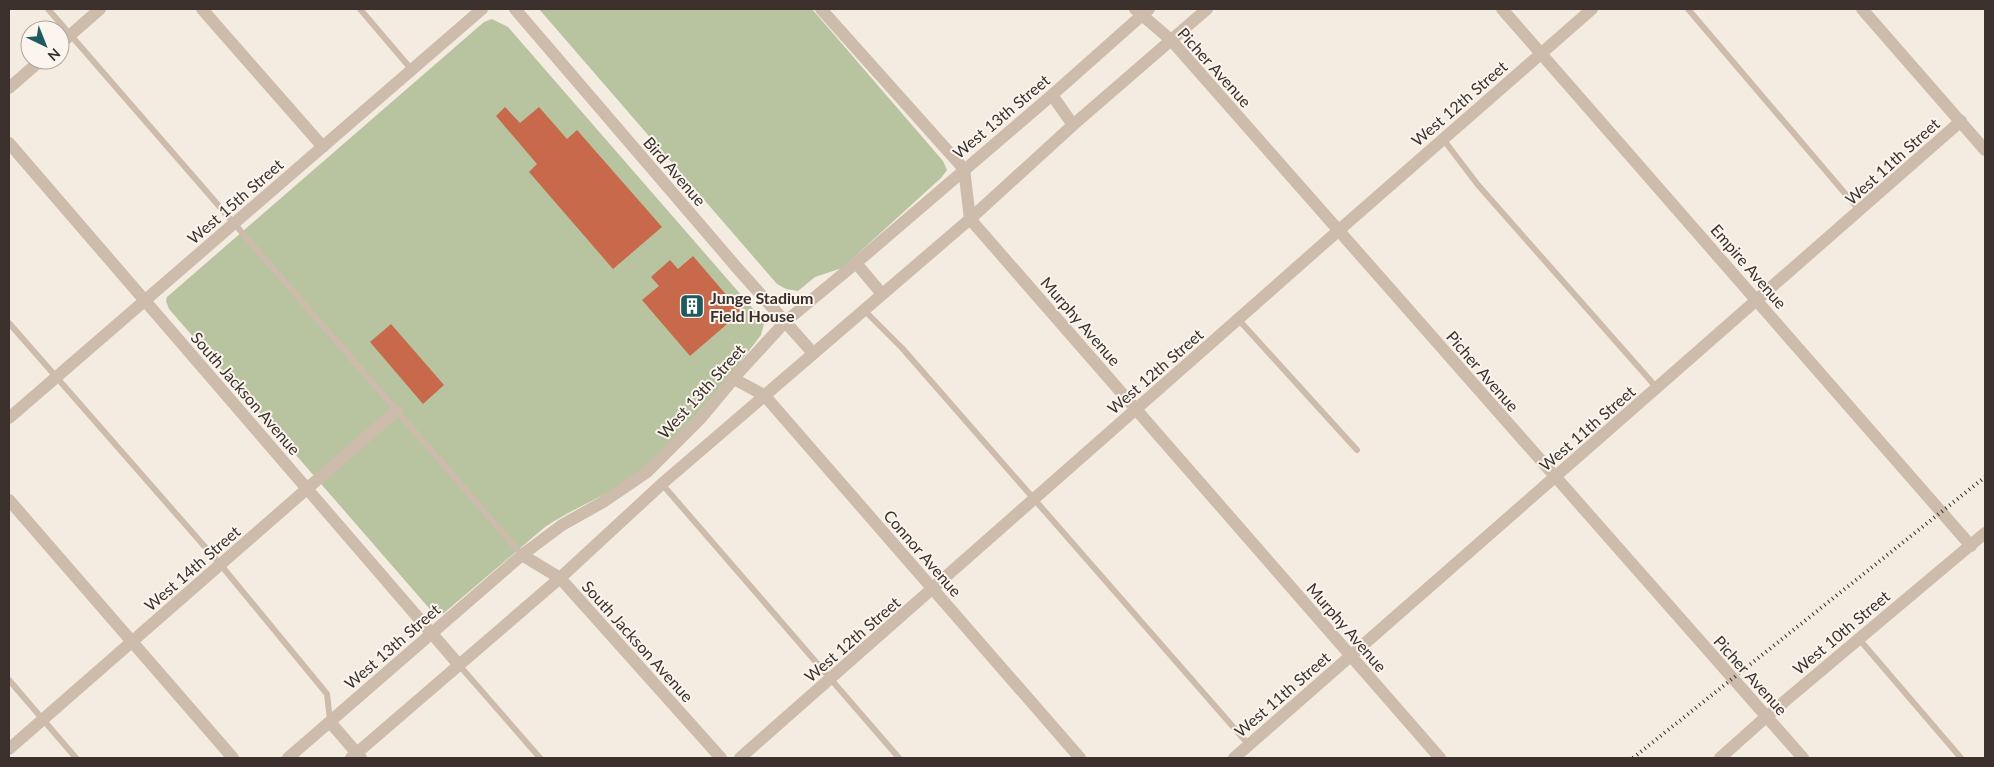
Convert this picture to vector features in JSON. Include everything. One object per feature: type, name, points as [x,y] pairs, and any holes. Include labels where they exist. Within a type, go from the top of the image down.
[{"type":"street","points":[[70,34],[100,9]]},
{"type":"street","points":[[202,9],[323,147]]},
{"type":"street","name":"West 15th Street","points":[[9,418],[482,9]]},
{"type":"street","name":"Bird Avenue","points":[[515,9],[725,254],[813,353]]},
{"type":"street","points":[[821,9],[964,170],[970,219]]},
{"type":"street","points":[[330,722],[356,757],[560,578],[662,484],[970,219],[1073,125],[1207,9]]},
{"type":"street","name":"Empire Avenue","points":[[1502,9],[1971,546]]},
{"type":"street","name":"West 12th Street","points":[[740,758],[1592,9]]},
{"type":"street","points":[[1862,9],[1985,150]]},
{"type":"street","name":"West 13th Street","points":[[288,758],[522,556],[562,525],[603,502],[647,472],[701,418],[785,322],[1052,95],[1142,11]]},
{"type":"street","name":"Picher Avenue","points":[[1142,11],[1171,40],[1803,758]]},
{"type":"street","points":[[9,88],[30,70]]},
{"type":"street","points":[[1052,95],[1073,125]]},
{"type":"street","name":"West 11th Street","points":[[1234,758],[1961,121]]},
{"type":"street","name":"South Jackson Avenue","points":[[9,143],[459,665]]},
{"type":"street","name":"Murphy Avenue","points":[[970,219],[1440,758]]},
{"type":"street","points":[[856,263],[882,294]]},
{"type":"street","name":"Connor Avenue","points":[[734,379],[764,395],[1080,758]]},
{"type":"street","name":"West 14th Street","points":[[9,749],[396,411]]},
{"type":"street","points":[[9,500],[232,758]]},
{"type":"street","name":"West 10th Street","points":[[1720,758],[1859,638],[1985,533]]},
{"type":"street","name":"South Jackson Avenue","points":[[522,556],[560,578],[721,758]]},
{"type":"lane","points":[[48,9],[58,20]]},
{"type":"lane","points":[[360,9],[412,70]]},
{"type":"lane","points":[[1688,9],[1860,211]]},
{"type":"lane","points":[[70,34],[522,556]]},
{"type":"lane","points":[[1443,139],[1478,184],[1657,388]]},
{"type":"lane","points":[[864,310],[902,348],[1250,744]]},
{"type":"lane","points":[[1238,319],[1357,450]]},
{"type":"lane","points":[[9,323],[220,564],[327,694],[330,722]]},
{"type":"lane","points":[[662,484],[899,758]]},
{"type":"lane","points":[[1859,638],[1961,758]]},
{"type":"lane","points":[[459,665],[540,758]]},
{"type":"lane","points":[[9,680],[76,758]]},
{"type":"green space","points":[[539,9],[812,9],[943,161],[947,170],[941,178],[842,268],[815,277],[798,291],[786,289],[777,284]]},
{"type":"green space","points":[[492,19],[508,27],[762,319],[764,324],[761,335],[714,396],[680,434],[643,469],[622,484],[545,527],[444,613],[435,615],[169,309],[166,301],[167,297],[484,22]]},
{"type":"building","points":[[505,107],[520,123],[539,107],[567,139],[577,130],[662,227],[613,269],[529,172],[537,164],[496,116]]},
{"type":"building","name":"Junge Stadium Field House","points":[[693,256],[741,312],[690,356],[642,300],[659,286],[651,277],[670,260],[678,269]]},
{"type":"building","points":[[391,324],[444,385],[423,404],[370,342]]},
{"type":"railway","points":[[1633,758],[1985,477]]},
{"type":"place","name":"Junge Stadium Field House","points":[[692,306]]}]
